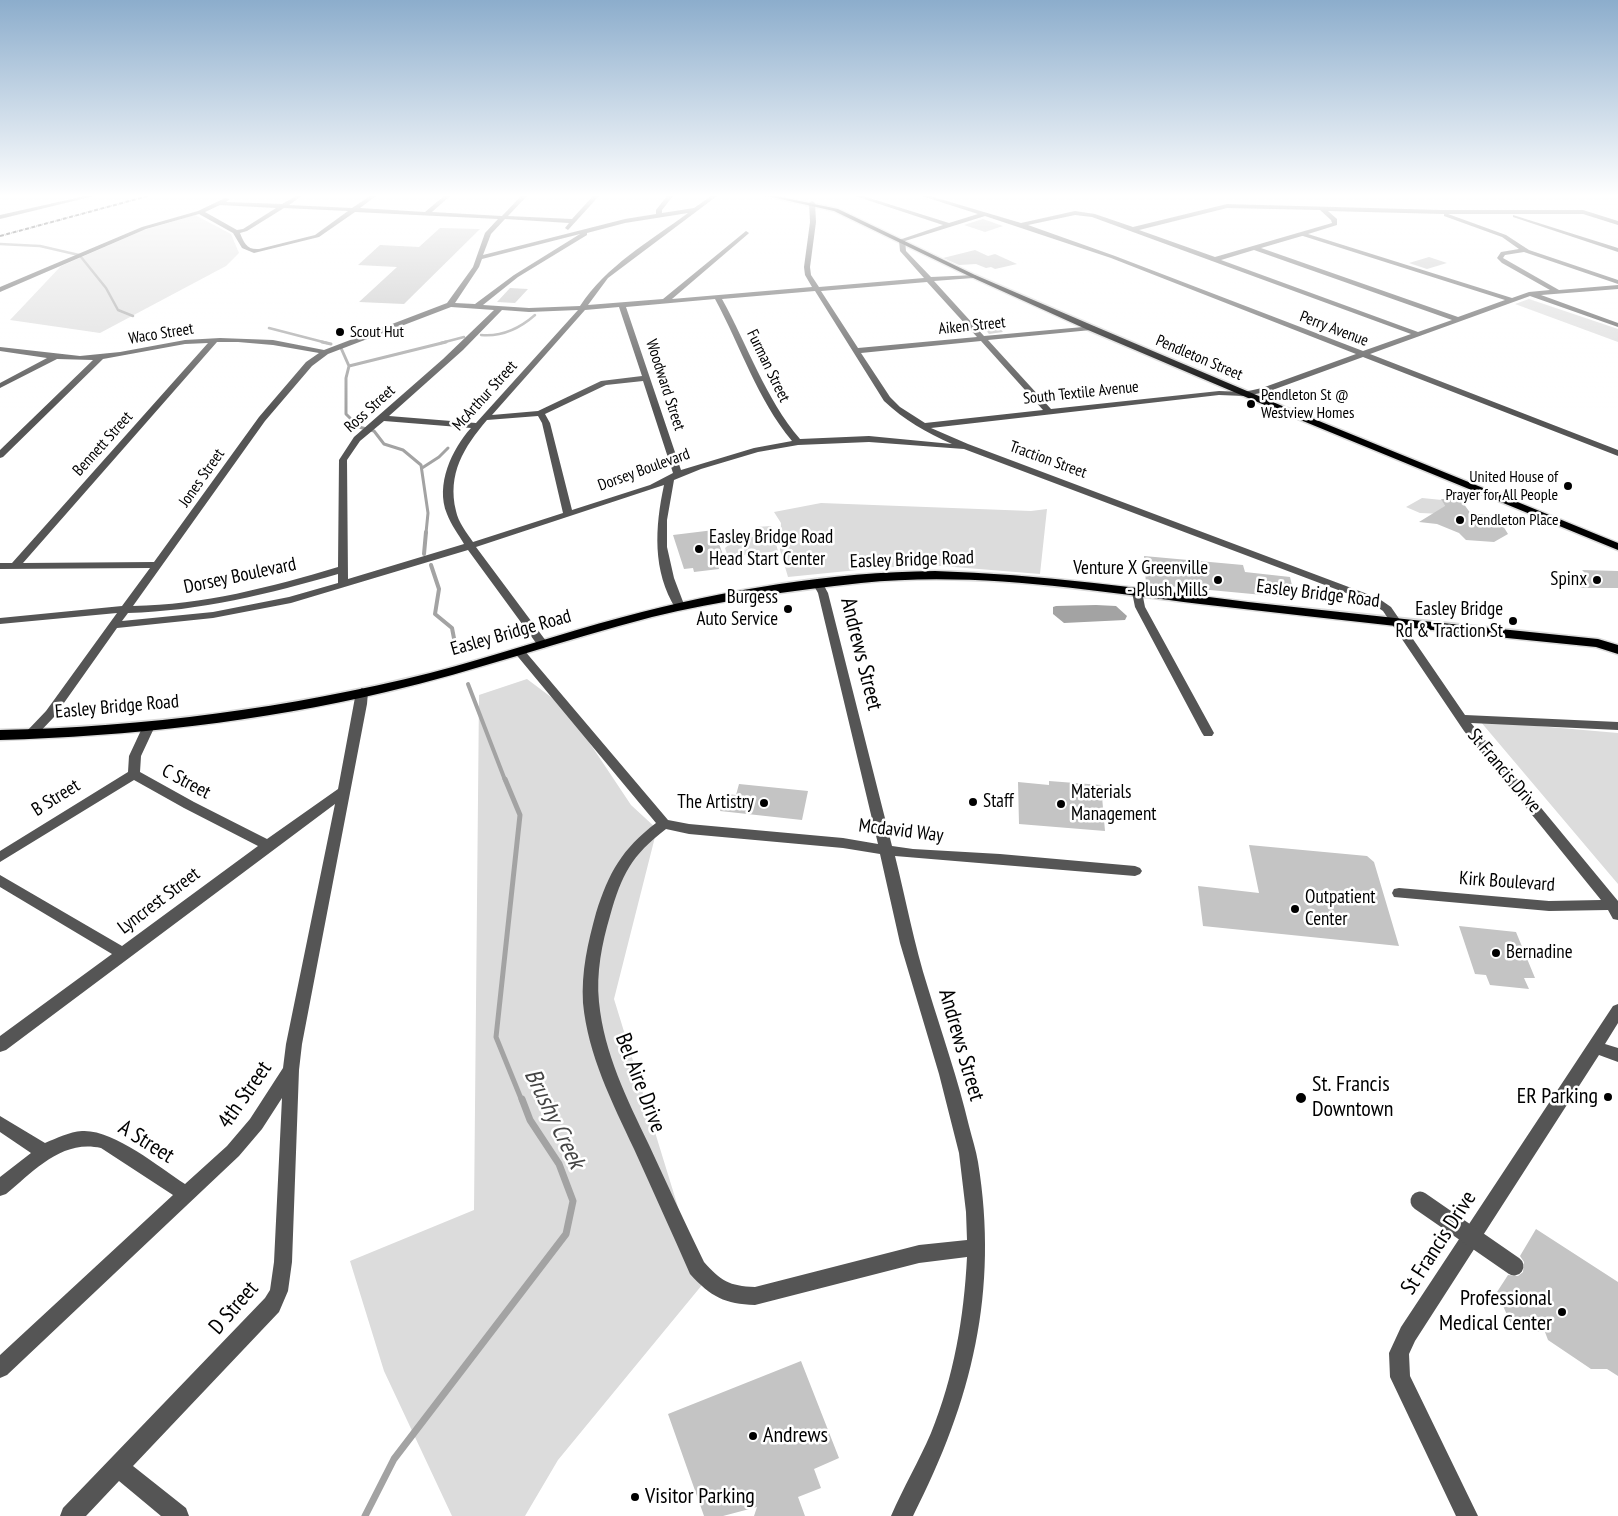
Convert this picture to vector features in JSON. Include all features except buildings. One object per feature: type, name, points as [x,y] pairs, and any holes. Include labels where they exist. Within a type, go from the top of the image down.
[{"type":"highway","name":"Easley Bridge Road","points":[[0,735],[30,735],[149,726],[269,709],[435,676],[627,620],[680,607],[818,584],[886,577],[973,576],[1137,592],[1396,623],[1598,643],[1618,650]]},
{"type":"highway","name":"Easley Bridge Road","points":[[1598,643],[1618,640]]},
{"type":"main road","name":"Pendleton Street","points":[[955,267],[1244,394],[1618,547]]},
{"type":"street","points":[[1,288],[52,267]]},
{"type":"street","points":[[474,267],[450,305],[542,310],[583,308],[973,276]]},
{"type":"street","points":[[476,307],[499,288],[534,267]]},
{"type":"street","name":"McArthur Street","points":[[543,646],[470,546],[451,513],[448,486],[458,452],[478,426],[583,308],[592,293],[606,277],[619,267]]},
{"type":"street","points":[[664,302],[706,267]]},
{"type":"street","name":"Traction Street","points":[[807,267],[808,275],[816,289],[887,399],[897,409],[922,426],[966,446],[1374,600],[1387,609],[1396,623]]},
{"type":"street","points":[[918,267],[1048,411]]},
{"type":"street","name":"Perry Avenue","points":[[1136,267],[1618,453]]},
{"type":"street","points":[[1237,267],[1418,334]]},
{"type":"street","points":[[1308,267],[1457,319]]},
{"type":"street","points":[[1406,267],[1512,300]]},
{"type":"street","points":[[1513,267],[1556,291]]},
{"type":"street","points":[[1574,267],[1618,282]]},
{"type":"street","name":"South Textile Avenue","points":[[922,426],[1219,393],[1244,394],[1264,390],[1529,294],[1618,287]]},
{"type":"street","points":[[1529,294],[1618,325]]},
{"type":"street","name":"Furman Street","points":[[718,298],[773,409],[785,429],[798,442]]},
{"type":"street","name":"Jones Street","points":[[30,735],[50,714],[262,419],[309,364],[326,352],[450,305]]},
{"type":"street","name":"Woodward Street","points":[[622,305],[646,378],[674,477]]},
{"type":"street","name":"Ross Street","points":[[342,568],[343,460],[349,448],[370,427],[478,332],[500,308]]},
{"type":"street","name":"Aiken Street","points":[[856,351],[1091,328]]},
{"type":"street","name":"Waco Street","points":[[0,349],[55,357],[101,356],[137,352],[190,342],[214,341],[272,342],[326,352]]},
{"type":"street","name":"Bennett Street","points":[[15,566],[214,341]]},
{"type":"street","points":[[0,455],[101,356]]},
{"type":"street","points":[[0,386],[55,357]]},
{"type":"street","points":[[486,418],[524,416],[540,413],[604,383],[646,378]]},
{"type":"street","points":[[540,413],[546,423],[568,514]]},
{"type":"street","points":[[382,418],[478,426]]},
{"type":"street","name":"Dorsey Boulevard","points":[[114,625],[240,611],[291,600],[470,546],[757,450],[798,442],[870,439],[949,447],[966,446]]},
{"type":"street","points":[[674,477],[662,522],[662,544],[670,584],[680,607]]},
{"type":"street","points":[[0,566],[158,564]]},
{"type":"street","points":[[342,568],[343,585]]},
{"type":"street","name":"Dorsey Boulevard","points":[[0,621],[126,609],[155,609],[223,600],[274,589],[342,568]]},
{"type":"street","name":"Andrews Street","points":[[818,584],[823,593],[907,942],[949,1077],[970,1164],[976,1209],[976,1292],[961,1374],[941,1432],[913,1496],[902,1516]]},
{"type":"street","points":[[1137,592],[1140,607],[1208,733]]},
{"type":"street","name":"St Francis Drive","points":[[1396,623],[1462,719],[1615,910]]},
{"type":"street","points":[[520,652],[664,824]]},
{"type":"street","name":"4th Street","points":[[0,1368],[233,1152],[256,1124],[291,1070],[294,1044],[362,692]]},
{"type":"street","points":[[1462,719],[1618,726]]},
{"type":"street","name":"C Street","points":[[149,726],[135,756],[134,774],[189,805],[268,845]]},
{"type":"street","name":"B Street","points":[[0,858],[134,774]]},
{"type":"street","name":"Lyncrest Street","points":[[0,1045],[268,845],[344,791]]},
{"type":"street","name":"Mcdavid Way","points":[[664,824],[689,829],[842,843],[913,854],[1000,859],[1135,871]]},
{"type":"street","name":"Bel Aire Drive","points":[[664,824],[632,850],[616,877],[600,926],[592,968],[590,1000],[593,1020],[608,1073],[697,1268],[711,1284],[723,1292],[732,1295],[755,1296],[919,1254],[977,1247]]},
{"type":"street","points":[[0,880],[93,937],[123,953]]},
{"type":"street","name":"Kirk Boulevard","points":[[1399,893],[1615,910]]},
{"type":"street","name":"St Francis Drive","points":[[1467,1516],[1400,1377],[1399,1353],[1408,1334],[1596,1047],[1618,1010]]},
{"type":"street","points":[[1596,1047],[1618,1055]]},
{"type":"street","name":"D Street","points":[[71,1516],[272,1305],[279,1291],[283,1262],[291,1070]]},
{"type":"street","points":[[0,1123],[44,1152]]},
{"type":"street","name":"A Street","points":[[0,1188],[44,1152],[71,1139],[80,1137],[105,1141],[187,1195]]},
{"type":"street","points":[[1420,1201],[1514,1266]]},
{"type":"street","points":[[118,1467],[178,1516]]},
{"type":"shaded area","points":[[60,267],[225,267],[100,333],[10,320]]},
{"type":"shaded area","points":[[1529,299],[1618,329],[1618,342],[1515,304]]},
{"type":"shaded area","points":[[1422,498],[1442,500],[1448,512],[1444,514],[1420,513],[1406,507]]},
{"type":"shaded area","points":[[821,503],[1031,511],[1047,509],[1040,574],[930,565],[788,577],[780,550],[781,523],[774,512]]},
{"type":"shaded area","points":[[771,526],[778,551],[728,557],[725,548],[736,539],[760,535],[756,527]]},
{"type":"shaded area","points":[[1056,606],[1116,606],[1127,616],[1125,620],[1064,623],[1053,614],[1053,607]]},
{"type":"shaded area","points":[[527,679],[567,709],[631,805],[657,829],[614,999],[702,1285],[558,1460],[525,1516],[452,1516],[384,1371],[350,1261],[474,1210],[479,695]]},
{"type":"shaded area","points":[[1480,721],[1618,733],[1618,884],[1601,864]]},
{"type":"waterway","name":"Brushy Creek","points":[[89,267],[106,288],[118,310],[133,316]]},
{"type":"waterway","points":[[481,335],[496,335],[510,331],[535,315]]},
{"type":"waterway","name":"Brushy Creek","points":[[269,328],[327,343]]},
{"type":"waterway","points":[[441,343],[464,337]]},
{"type":"waterway","name":"Brushy Creek","points":[[322,342],[331,344]]},
{"type":"waterway","points":[[349,366],[446,342]]},
{"type":"waterway","name":"Brushy Creek","points":[[341,348],[349,366]]},
{"type":"waterway","name":"Brushy Creek","points":[[349,366],[346,378],[346,414],[359,427],[374,431],[384,444],[403,450],[421,465],[428,513],[426,533]]},
{"type":"waterway","points":[[422,468],[439,457],[448,448]]},
{"type":"waterway","name":"Brushy Creek","points":[[424,554],[426,532]]},
{"type":"waterway","name":"Brushy Creek","points":[[431,565],[439,589],[435,614],[452,628],[457,654]]},
{"type":"waterway","name":"Brushy Creek","points":[[468,684],[505,780]]},
{"type":"waterway","name":"Brushy Creek","points":[[505,779],[520,815],[496,1037],[522,1101]]},
{"type":"waterway","name":"Brushy Creek","points":[[365,1516],[394,1459],[566,1234],[573,1201],[559,1164],[530,1120],[522,1099]]},
{"type":"place","name":"Scout Hut","points":[[340,332]]},
{"type":"place","name":"Pendleton St @ Westview Homes","points":[[1251,404]]},
{"type":"place","name":"United House of Prayer for All People","points":[[1568,486]]},
{"type":"place","name":"Pendleton Place","points":[[1460,520]]},
{"type":"place","name":"Easley Bridge Road Head Start Center","points":[[699,549]]},
{"type":"place","name":"Venture X Greenville - Plush Mills","points":[[1218,580]]},
{"type":"place","name":"Spinx","points":[[1597,580]]},
{"type":"place","name":"Burgess Auto Service","points":[[788,609]]},
{"type":"place","name":"Easley Bridge Rd & Traction St","points":[[1513,621]]},
{"type":"place","name":"Staff","points":[[973,802]]},
{"type":"place","name":"The Artistry","points":[[764,803]]},
{"type":"place","name":"Materials Management","points":[[1061,804]]},
{"type":"place","name":"Outpatient Center","points":[[1295,909]]},
{"type":"place","name":"Bernadine","points":[[1496,953]]},
{"type":"place","name":"ER Parking","points":[[1608,1097]]},
{"type":"place","name":"St. Francis Downtown","points":[[1301,1098]]},
{"type":"place","name":"Professional Medical Center","points":[[1562,1312]]},
{"type":"place","name":"Andrews","points":[[753,1436]]},
{"type":"place","name":"Visitor Parking","points":[[635,1497]]}]
